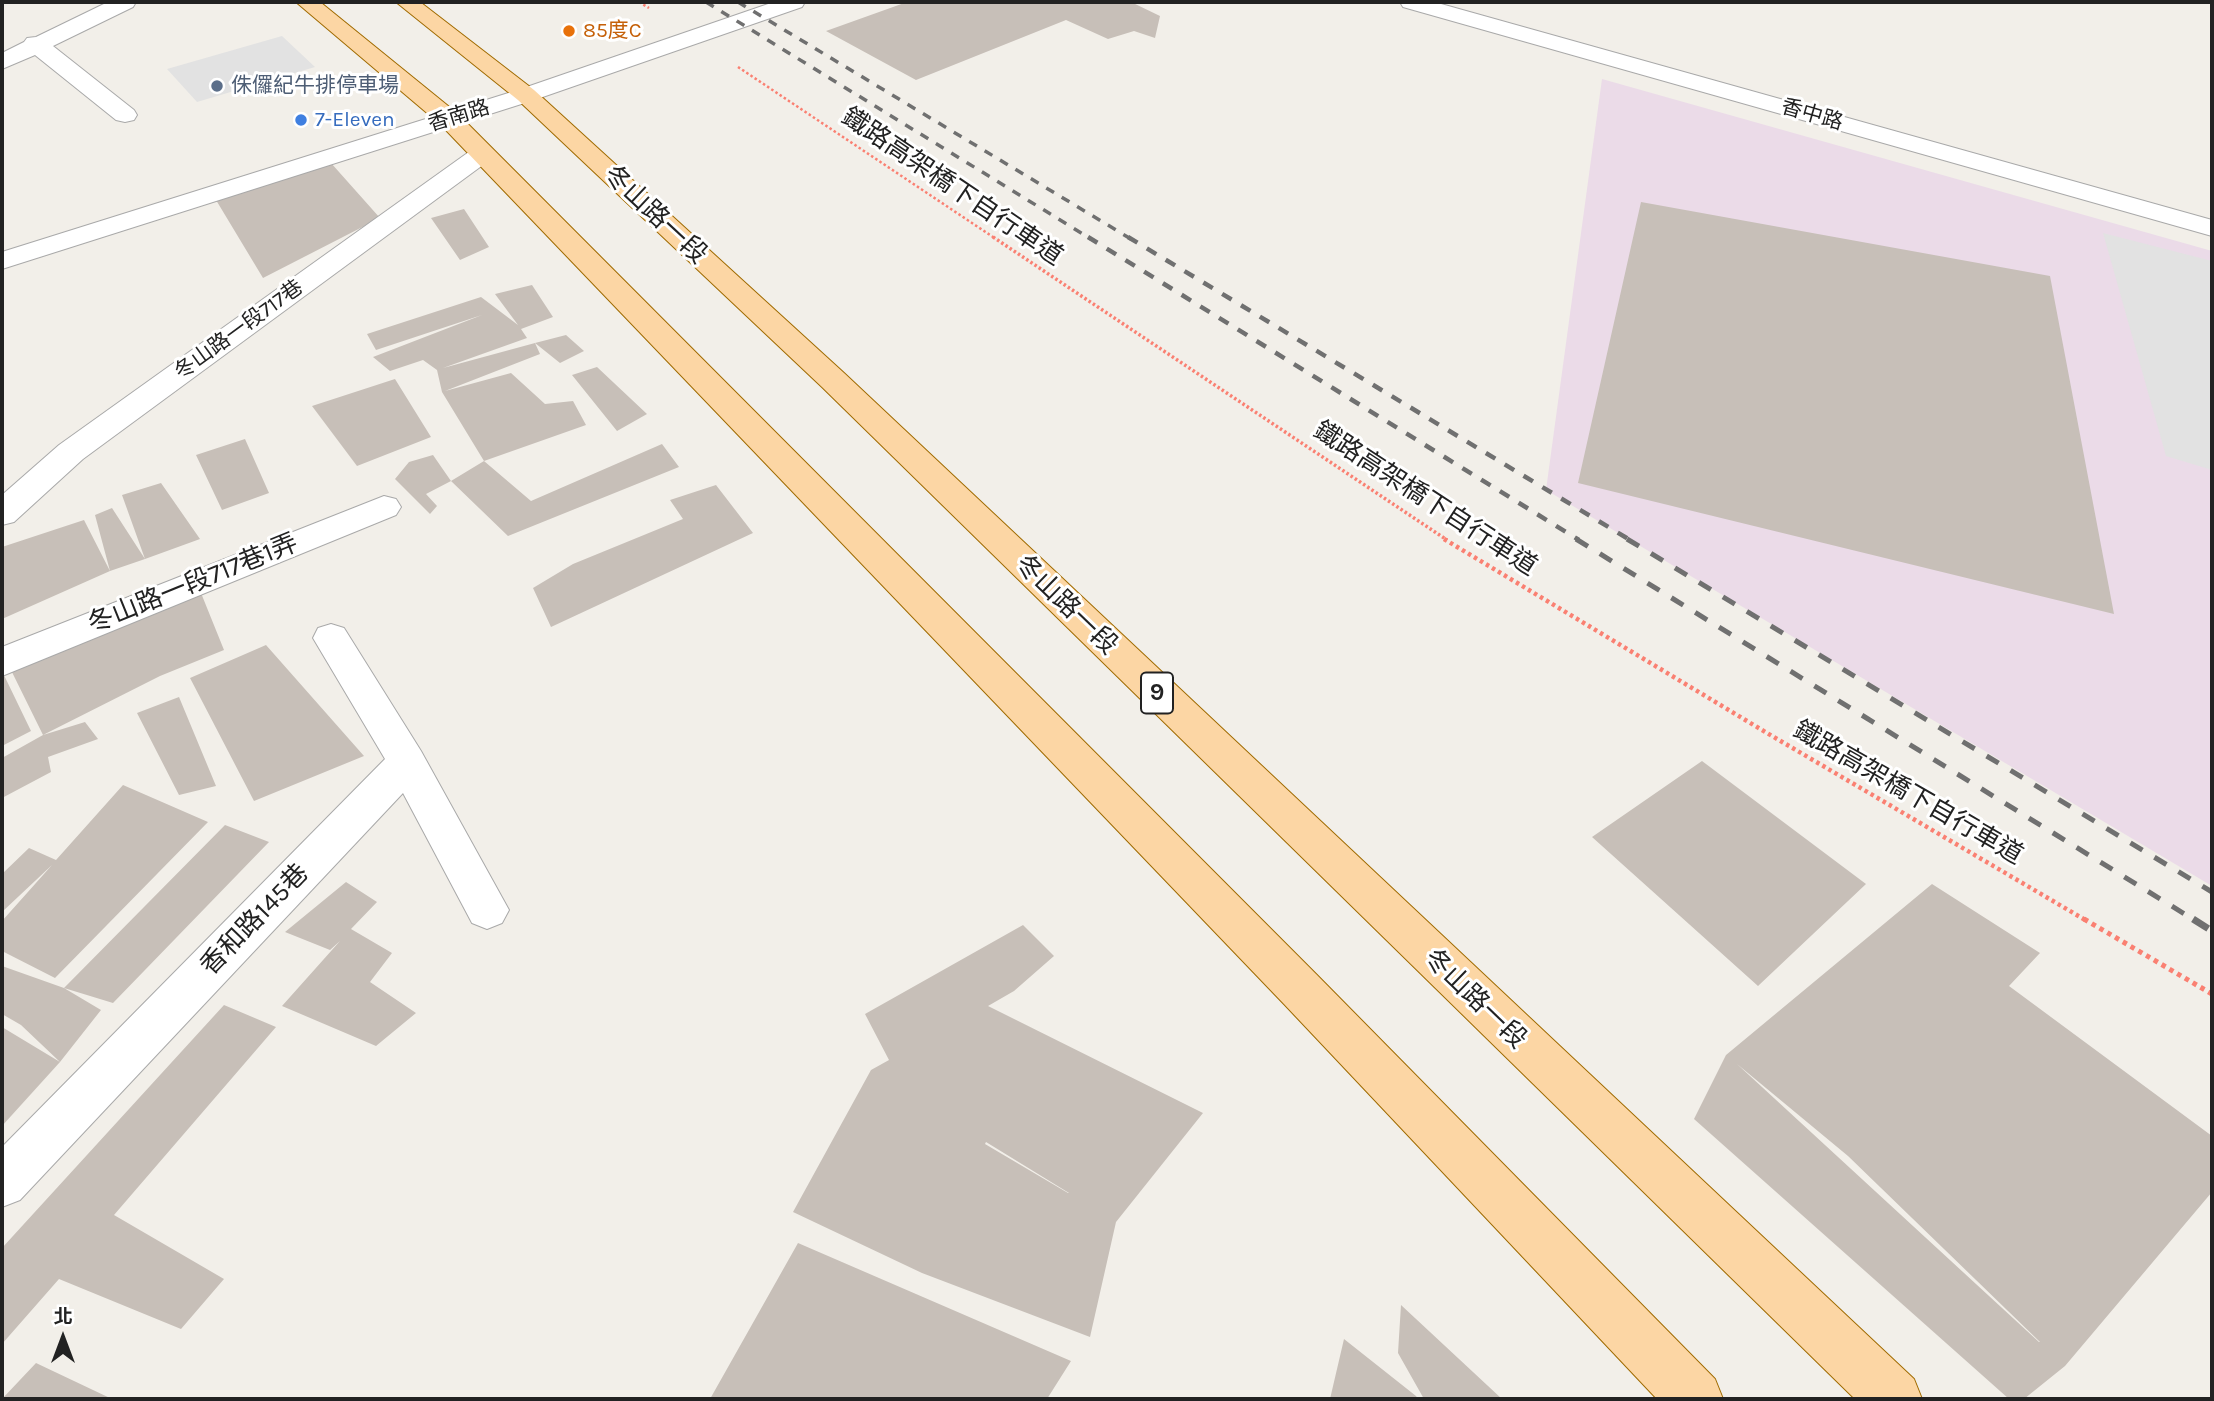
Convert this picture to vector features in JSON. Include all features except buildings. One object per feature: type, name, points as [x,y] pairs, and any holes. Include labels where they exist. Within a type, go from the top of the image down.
[{"type":"main road","points":[[306,2],[449,119],[1300,989],[1695,1399]]},
{"type":"main road","name":"冬山路一段","points":[[407,2],[526,95],[833,380],[1894,1399]]},
{"type":"street","points":[[14,49],[125,2]]},
{"type":"street","name":"香南路","points":[[2,261],[526,95],[794,2]]},
{"type":"street","name":"香中路","points":[[1411,2],[2212,228]]},
{"type":"street","points":[[14,49],[125,115]]},
{"type":"street","name":"冬山路一段717巷","points":[[2,514],[71,452],[482,154]]},
{"type":"street","name":"冬山路一段717巷1弄","points":[[2,662],[384,507]]},
{"type":"street","points":[[331,638],[407,762],[487,910]]},
{"type":"street","name":"香和路145巷","points":[[2,1182],[407,762]]},
{"type":"path","name":"鐵路高架橋下自行車道","points":[[639,2],[1448,541],[1767,733],[2212,993]]},
{"type":"shaded area","name":"侏儸紀牛排停車場","points":[[282,36],[315,67],[197,102],[167,69]]},
{"type":"shaded area","points":[[1602,79],[2212,251],[2212,886],[1546,490]]},
{"type":"shaded area","points":[[2103,233],[2212,261],[2212,470],[2166,456]]},
{"type":"railway","points":[[706,2],[1091,239]]},
{"type":"railway","points":[[738,2],[1131,239]]},
{"type":"railway","points":[[1088,237],[1579,540]]},
{"type":"railway","points":[[1128,237],[1630,540]]},
{"type":"railway","points":[[1576,539],[2196,921]]},
{"type":"railway","points":[[1627,539],[2212,892]]},
{"type":"railway","points":[[2193,919],[2212,931]]},
{"type":"place","name":"85度C","points":[[569,31]]},
{"type":"place","name":"侏儸紀牛排停車場","points":[[217,86]]},
{"type":"place","name":"7-Eleven","points":[[301,120]]}]
